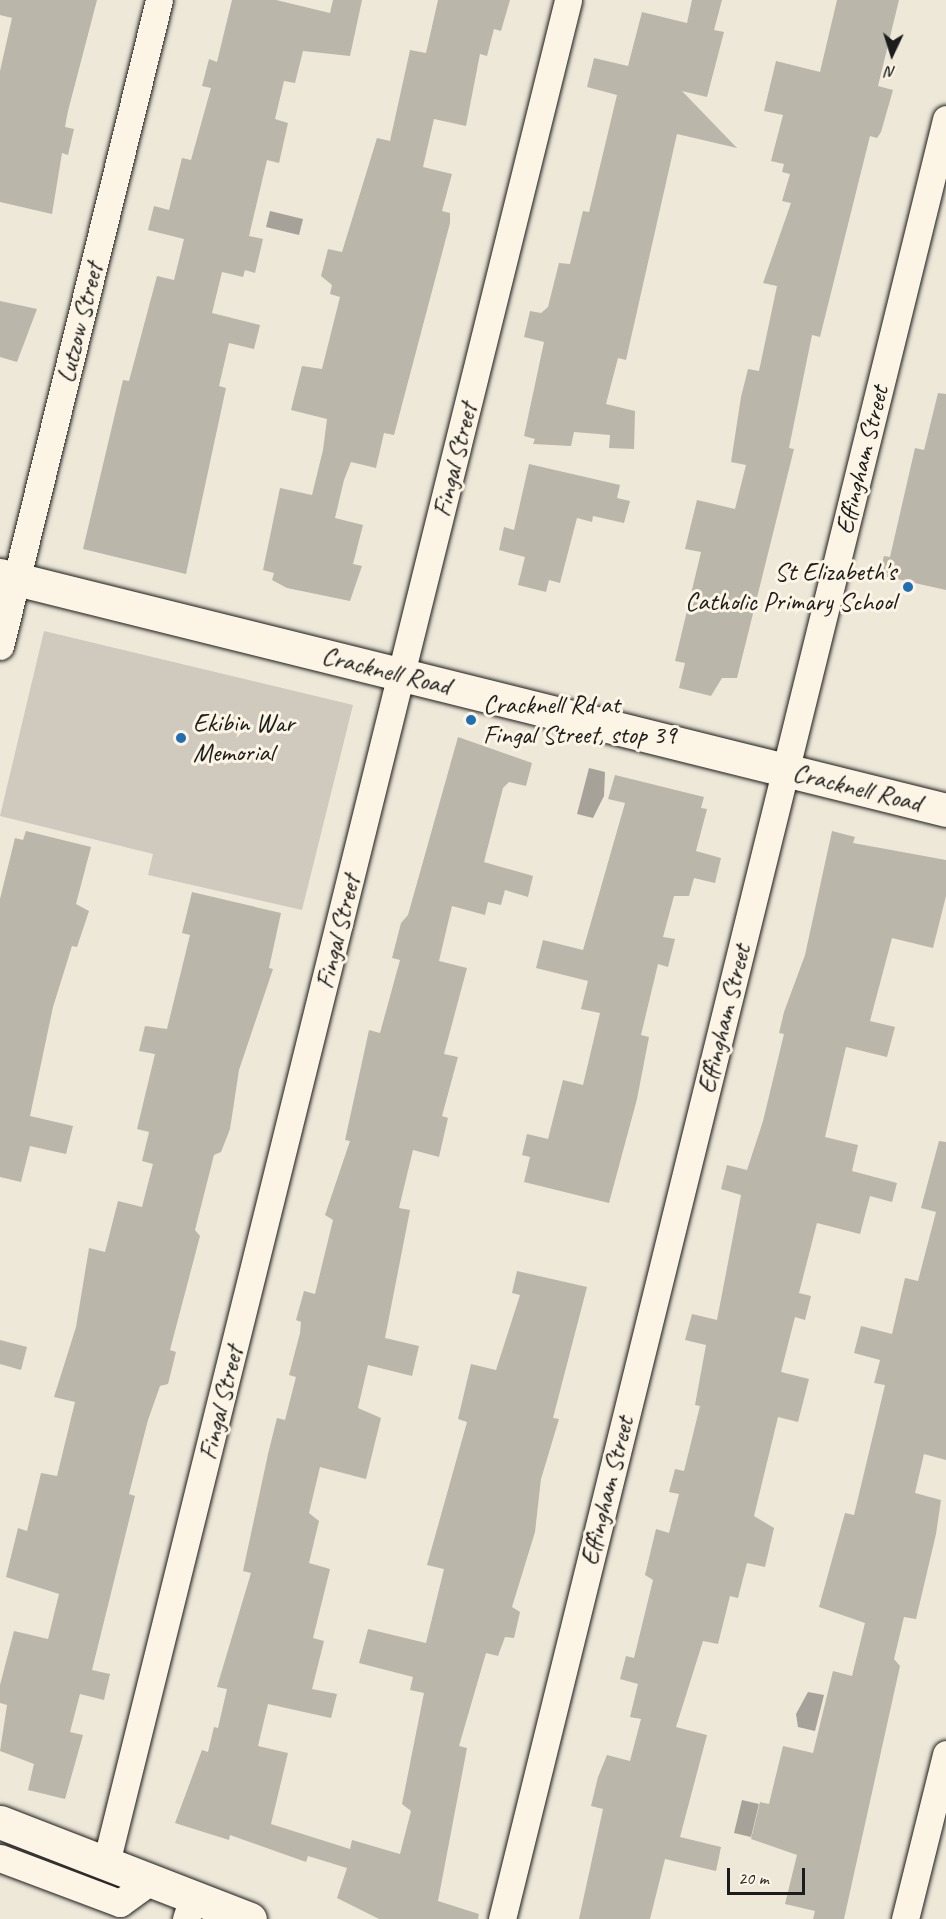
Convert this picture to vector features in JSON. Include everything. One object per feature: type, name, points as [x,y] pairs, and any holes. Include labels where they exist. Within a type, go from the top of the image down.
[{"type":"street","name":"Lutzow Street","points":[[0,646],[9,577],[159,0]]},
{"type":"street","name":"Fingal Street","points":[[106,1863],[568,0]]},
{"type":"street","name":"Effingham Street","points":[[502,1919],[946,120]]},
{"type":"street","name":"Cracknell Road","points":[[9,577],[946,810]]},
{"type":"street","points":[[905,1919],[946,1754]]},
{"type":"street","points":[[0,1822],[150,1881],[190,1908],[250,1919]]},
{"type":"street","points":[[0,1858],[120,1903],[150,1881]]},
{"type":"shaded area","points":[[270,211],[303,219],[299,235],[266,227]]},
{"type":"shaded area","points":[[44,631],[353,705],[302,910],[148,875],[153,854],[0,816]]},
{"type":"shaded area","points":[[589,768],[605,772],[604,796],[593,818],[577,814]]},
{"type":"shaded area","points":[[808,1692],[824,1695],[815,1731],[798,1727],[796,1714]]},
{"type":"shaded area","points":[[742,1800],[759,1804],[751,1837],[734,1833]]},
{"type":"building","points":[[0,0],[97,0],[68,111],[65,127],[74,129],[68,155],[62,153],[52,214],[0,202],[0,71],[12,18],[0,15]]},
{"type":"building","points":[[232,0],[276,0],[330,13],[333,0],[362,0],[350,56],[303,51],[295,83],[284,81],[275,119],[288,123],[279,163],[267,160],[249,236],[263,239],[255,273],[245,270],[243,277],[222,272],[212,313],[260,325],[254,349],[229,343],[219,386],[226,388],[186,574],[83,549],[123,380],[129,381],[157,276],[174,280],[184,239],[148,230],[154,206],[169,210],[182,158],[191,160],[211,88],[202,86],[209,59],[217,62]]},
{"type":"building","points":[[438,0],[510,0],[501,31],[494,29],[487,56],[480,54],[466,126],[434,119],[423,167],[452,174],[442,211],[450,213],[450,223],[394,435],[384,433],[376,468],[351,462],[344,480],[335,518],[363,525],[353,564],[362,566],[350,601],[287,588],[272,580],[274,573],[263,570],[280,488],[312,495],[323,450],[327,419],[291,410],[302,366],[322,369],[340,297],[330,294],[332,285],[321,276],[328,249],[342,252],[377,138],[390,141],[410,50],[426,53]]},
{"type":"building","points":[[692,0],[722,0],[714,30],[724,32],[707,97],[682,91],[737,148],[677,134],[626,360],[618,358],[606,404],[635,411],[634,449],[609,448],[610,435],[574,432],[571,446],[533,444],[535,439],[524,436],[544,342],[524,337],[530,311],[541,313],[548,307],[559,263],[570,264],[583,211],[589,212],[617,95],[587,87],[594,58],[628,66],[642,12],[687,23]]},
{"type":"building","points":[[837,0],[899,0],[878,86],[893,90],[881,132],[877,138],[870,136],[820,337],[812,335],[789,448],[794,449],[737,678],[722,678],[711,696],[679,688],[685,663],[675,661],[701,552],[685,549],[697,500],[735,509],[746,465],[731,462],[741,397],[748,369],[759,371],[777,286],[763,283],[791,203],[782,201],[790,174],[782,172],[784,164],[771,161],[783,115],[764,111],[776,61],[820,72]]},
{"type":"building","points":[[0,301],[37,309],[17,362],[0,357]]},
{"type":"building","points":[[938,393],[946,394],[946,590],[879,575],[884,556],[890,557],[915,448],[924,450]]},
{"type":"building","points":[[529,464],[620,485],[617,498],[630,501],[624,523],[593,516],[592,522],[577,518],[560,583],[549,580],[546,592],[518,585],[525,557],[499,550],[504,527],[514,530]]},
{"type":"building","points":[[458,737],[532,763],[526,786],[509,782],[503,788],[484,862],[533,876],[528,897],[505,890],[501,905],[488,902],[485,915],[452,906],[439,961],[467,968],[444,1054],[458,1057],[442,1116],[448,1118],[439,1157],[413,1150],[399,1208],[410,1210],[385,1338],[419,1346],[412,1376],[368,1365],[358,1408],[381,1418],[366,1479],[320,1467],[309,1513],[319,1521],[309,1563],[330,1569],[313,1638],[324,1641],[312,1689],[337,1694],[331,1718],[268,1704],[258,1746],[288,1753],[271,1824],[350,1849],[352,1840],[400,1854],[411,1811],[402,1804],[424,1693],[410,1690],[413,1677],[359,1663],[368,1629],[426,1643],[444,1569],[427,1565],[467,1422],[458,1419],[471,1364],[496,1370],[520,1295],[512,1293],[517,1271],[587,1287],[553,1418],[559,1419],[541,1479],[535,1532],[512,1607],[520,1612],[514,1638],[505,1637],[498,1656],[486,1653],[459,1746],[467,1748],[438,1901],[479,1914],[478,1919],[379,1919],[337,1898],[347,1868],[308,1856],[306,1862],[230,1835],[229,1840],[175,1823],[202,1750],[208,1752],[214,1727],[218,1728],[227,1689],[217,1687],[251,1573],[243,1571],[268,1454],[277,1418],[285,1420],[296,1377],[289,1375],[300,1333],[301,1322],[296,1320],[304,1291],[315,1294],[333,1220],[325,1215],[350,1141],[345,1140],[369,1030],[380,1033],[400,960],[392,958],[401,923],[408,915]]},
{"type":"building","points":[[615,775],[704,797],[701,808],[707,809],[696,851],[721,858],[715,883],[694,878],[689,896],[674,896],[663,937],[675,939],[668,967],[658,964],[641,1035],[649,1037],[637,1099],[609,1203],[524,1182],[530,1157],[522,1155],[527,1134],[548,1139],[563,1080],[583,1085],[600,1013],[581,1009],[588,981],[536,968],[543,940],[583,950],[625,803],[608,799]]},
{"type":"building","points":[[26,831],[91,847],[76,904],[89,911],[77,947],[72,946],[53,1007],[30,1116],[73,1126],[66,1154],[30,1146],[21,1182],[0,1177],[0,899],[15,838],[23,840]]},
{"type":"building","points":[[832,831],[855,837],[853,843],[946,860],[946,896],[933,948],[892,938],[870,1021],[895,1027],[887,1057],[846,1047],[825,1137],[858,1145],[852,1171],[897,1183],[892,1202],[870,1196],[860,1234],[817,1223],[799,1293],[811,1296],[805,1320],[795,1317],[781,1372],[809,1379],[798,1422],[778,1417],[754,1516],[774,1528],[765,1567],[747,1563],[738,1598],[730,1596],[718,1644],[703,1641],[676,1727],[707,1735],[680,1837],[721,1847],[716,1871],[665,1859],[650,1919],[579,1919],[603,1809],[591,1806],[598,1777],[607,1755],[630,1761],[641,1719],[630,1717],[638,1684],[620,1679],[626,1656],[634,1658],[653,1580],[645,1575],[656,1529],[669,1533],[679,1494],[669,1492],[675,1469],[684,1471],[700,1406],[695,1405],[706,1345],[685,1340],[692,1314],[717,1320],[741,1195],[721,1189],[727,1165],[747,1170],[763,1121],[784,1034],[779,1033],[784,1012],[805,955]]},
{"type":"building","points":[[192,892],[281,913],[269,968],[273,969],[239,1070],[230,1129],[221,1152],[214,1155],[195,1230],[200,1236],[170,1350],[176,1352],[168,1384],[160,1386],[148,1420],[129,1494],[135,1496],[92,1670],[110,1674],[104,1700],[80,1694],[70,1732],[83,1735],[65,1799],[28,1790],[34,1764],[0,1751],[7,1705],[0,1703],[0,1685],[14,1631],[48,1639],[59,1594],[6,1577],[18,1528],[27,1531],[41,1473],[57,1476],[75,1402],[54,1397],[76,1327],[89,1248],[105,1252],[118,1201],[142,1207],[153,1164],[142,1161],[149,1132],[137,1129],[155,1054],[139,1051],[145,1026],[167,1029],[190,935],[182,933]]},
{"type":"building","points":[[939,1141],[946,1142],[946,1460],[924,1454],[915,1493],[941,1500],[936,1534],[916,1619],[904,1617],[894,1659],[900,1666],[844,1919],[813,1919],[815,1911],[785,1904],[797,1855],[751,1839],[760,1802],[769,1804],[783,1746],[813,1753],[833,1671],[852,1676],[865,1623],[819,1607],[845,1513],[854,1515],[885,1385],[874,1383],[880,1360],[854,1353],[861,1326],[892,1334],[905,1278],[918,1281],[936,1212],[921,1208]]},
{"type":"building","points":[[0,1340],[27,1347],[21,1370],[0,1364]]},
{"type":"place","name":"St Elizabeth's Catholic Primary School","points":[[908,587]]},
{"type":"place","name":"Cracknell Rd at Fingal Street, stop 39","points":[[471,720]]},
{"type":"place","name":"Ekibin War Memorial","points":[[181,738]]}]
